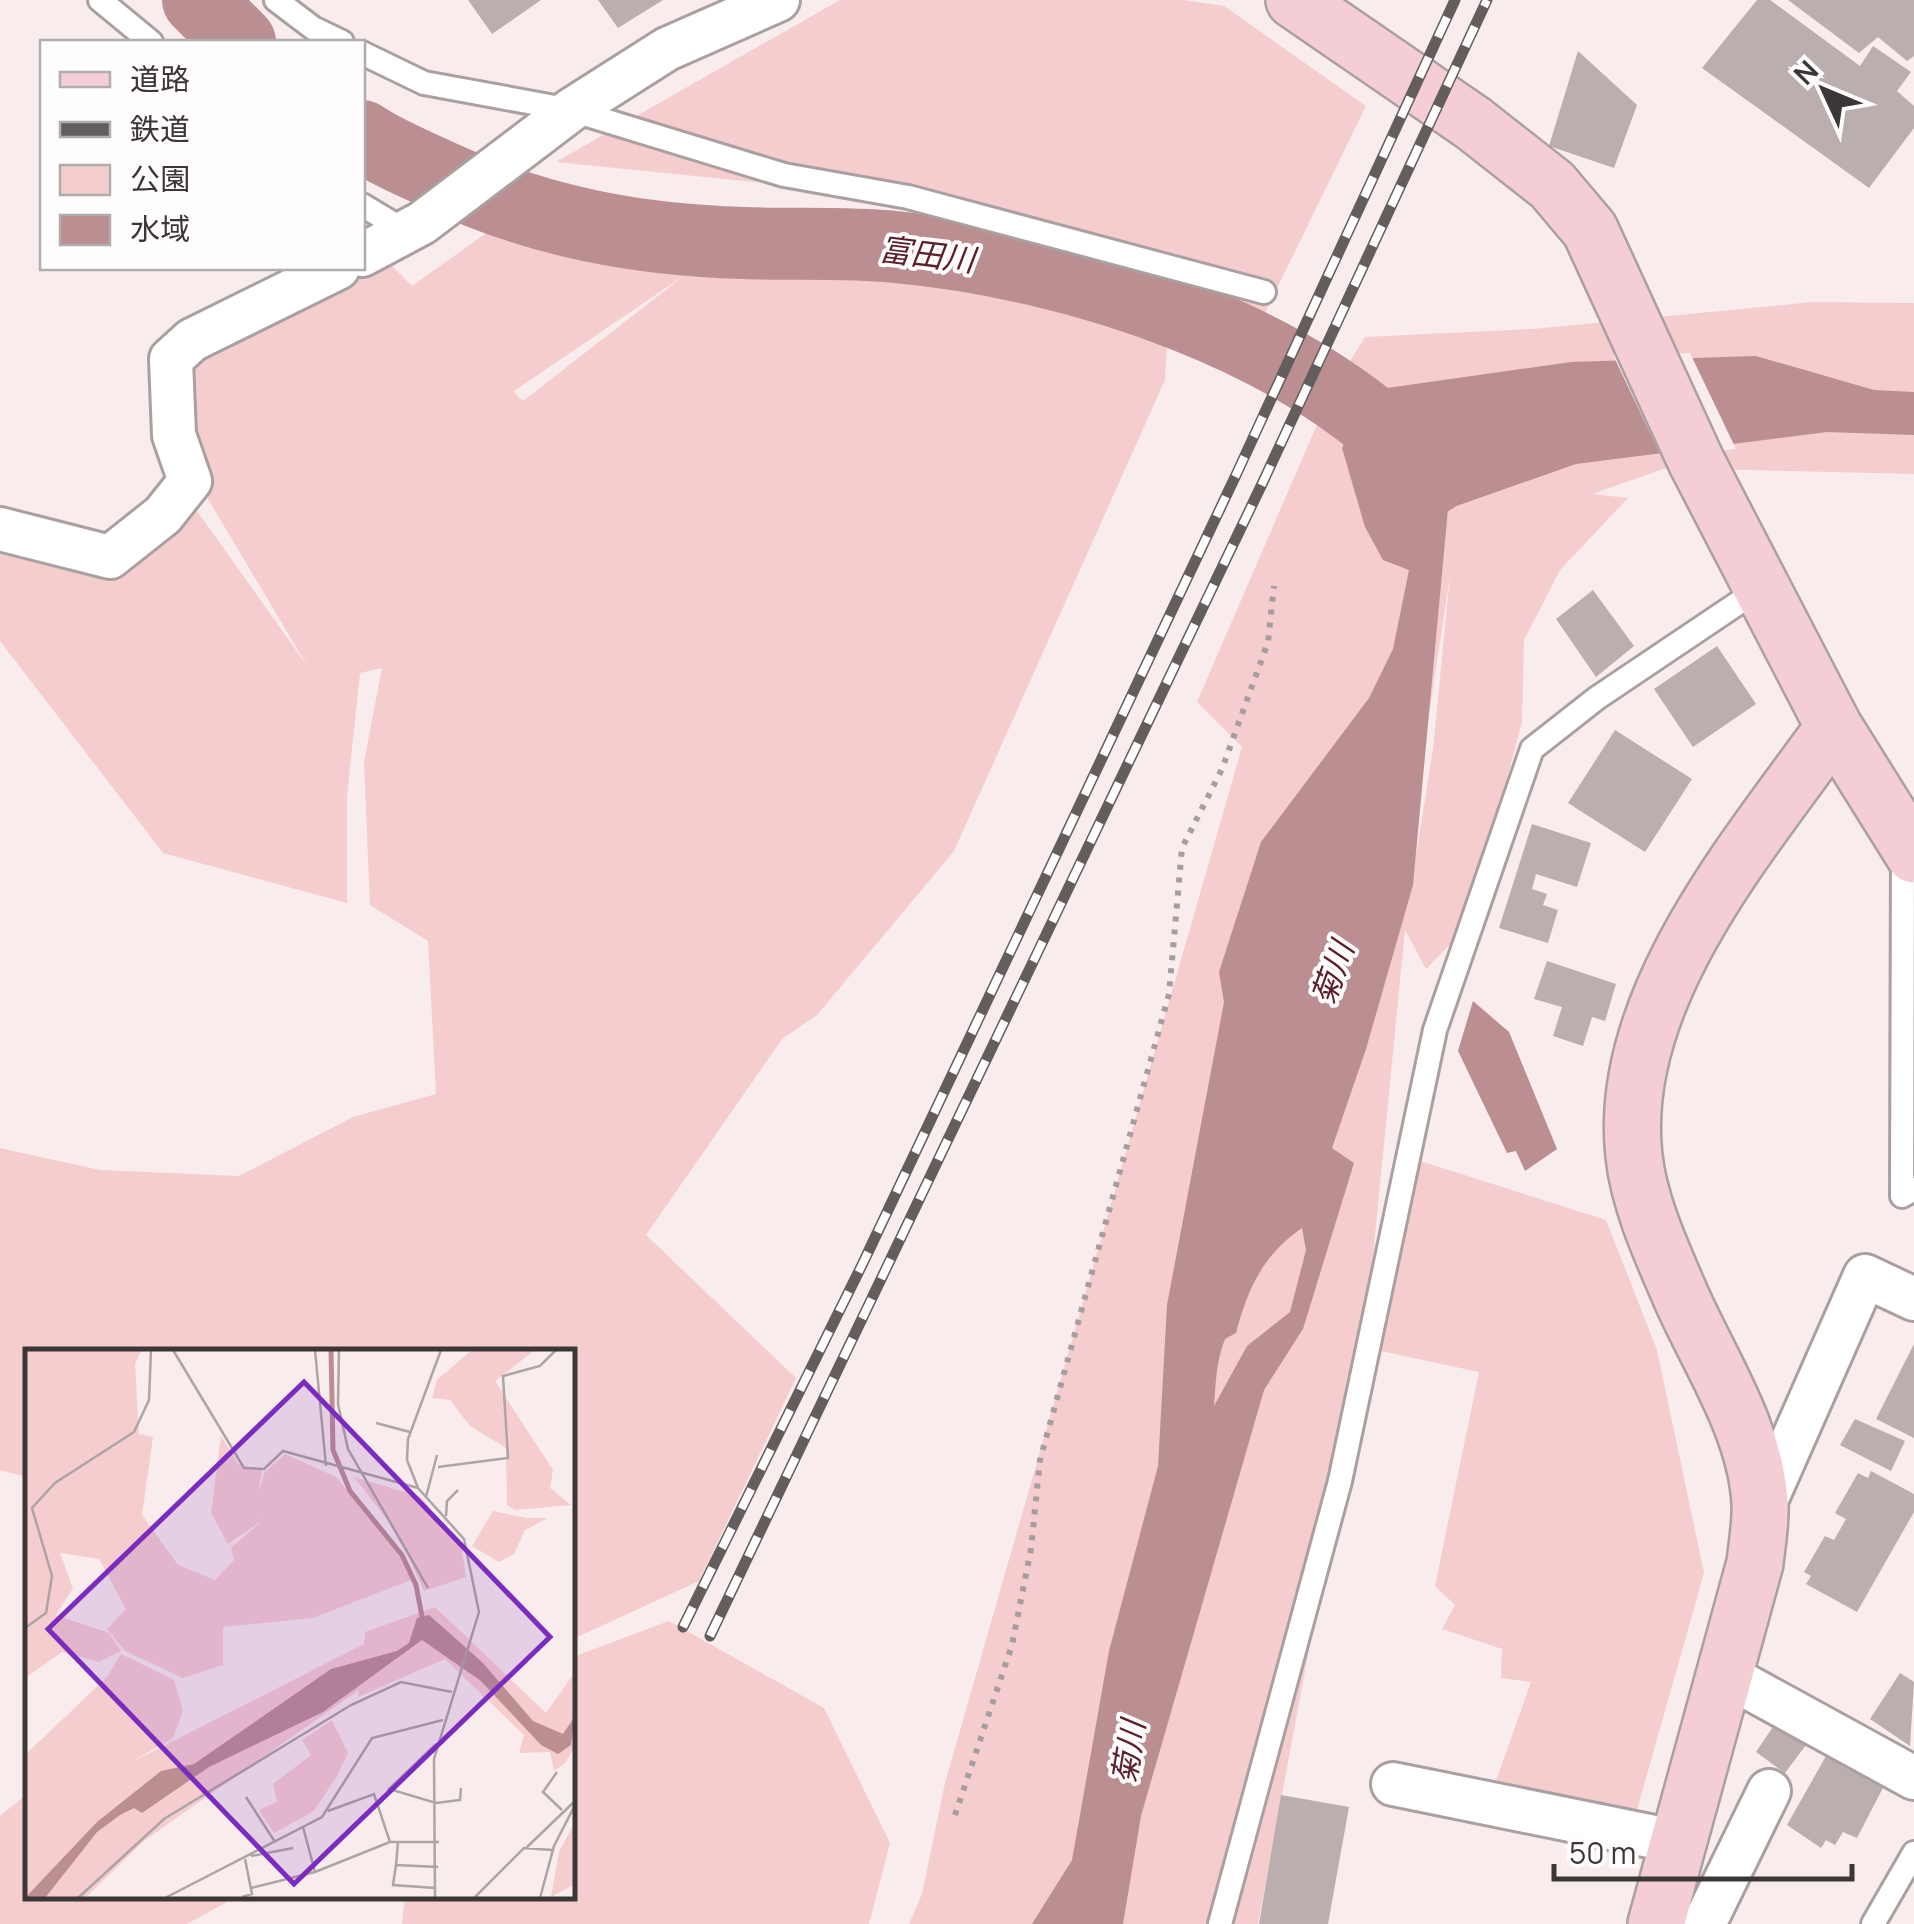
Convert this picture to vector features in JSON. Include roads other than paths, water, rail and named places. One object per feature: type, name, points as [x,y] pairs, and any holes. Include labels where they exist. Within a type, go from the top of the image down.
[{"type":"street","points":[[365,253],[415,228],[517,148],[667,49],[778,0]]},
{"type":"street","points":[[1294,0],[1473,122],[1552,185],[1590,230],[1615,292],[1696,461],[1834,726],[1908,846]]},
{"type":"street","points":[[0,529],[110,557],[162,516],[190,481],[174,436],[170,359],[192,340],[334,270]]},
{"type":"street","points":[[1656,1924],[1755,1564],[1759,1517],[1748,1438],[1681,1297],[1647,1210],[1633,1155],[1637,1074],[1661,995],[1712,898],[1834,726]]},
{"type":"street","points":[[1759,1517],[1865,1276],[1914,1298]]},
{"type":"street","points":[[1724,1674],[1914,1778]]},
{"type":"street","points":[[1393,1784],[1679,1842]]},
{"type":"street","points":[[1704,1924],[1769,1791]]},
{"type":"lane","points":[[100,0],[149,40]]},
{"type":"lane","points":[[276,0],[313,28],[338,40]]},
{"type":"lane","points":[[365,54],[424,83],[571,110],[784,175],[908,197],[1264,292]]},
{"type":"lane","points":[[365,206],[415,228]]},
{"type":"lane","points":[[1220,1924],[1340,1481],[1435,1030],[1532,749],[1597,698],[1762,587]]},
{"type":"lane","points":[[1908,846],[1902,1196],[1914,1189]]},
{"type":"lane","points":[[1876,1923],[1914,1853]]},
{"type":"water","name":"菊川","points":[[1756,356],[1874,390],[1914,392],[1914,435],[1827,432],[1576,464],[1448,509],[1413,885],[1366,1049],[1332,1148],[1354,1163],[1303,1329],[1264,1390],[1141,1816],[1123,1924],[1032,1924],[1072,1860],[1109,1651],[1158,1466],[1167,1305],[1224,1002],[1219,972],[1261,842],[1369,698],[1393,649],[1409,570],[1383,560],[1365,527],[1342,448],[1373,390],[1571,362]],"holes":[[[1302,1228],[1306,1250],[1290,1312],[1247,1346],[1214,1406],[1222,1347],[1225,1339],[1236,1333],[1259,1274],[1277,1249]]]},
{"type":"water","points":[[1473,1001],[1509,1032],[1557,1149],[1525,1171],[1516,1151],[1507,1153],[1458,1051]]},
{"type":"waterway","name":"富田川","points":[[198,0],[238,40]]},
{"type":"waterway","name":"富田川","points":[[365,138],[479,193],[590,226],[705,241],[895,247],[1038,270],[1112,291],[1186,316],[1257,348],[1323,386],[1382,429],[1432,479]]},
{"type":"railway","points":[[683,1627],[862,1265],[1236,475],[1455,0]]},
{"type":"railway","points":[[710,1636],[1262,484],[1487,0]]}]
